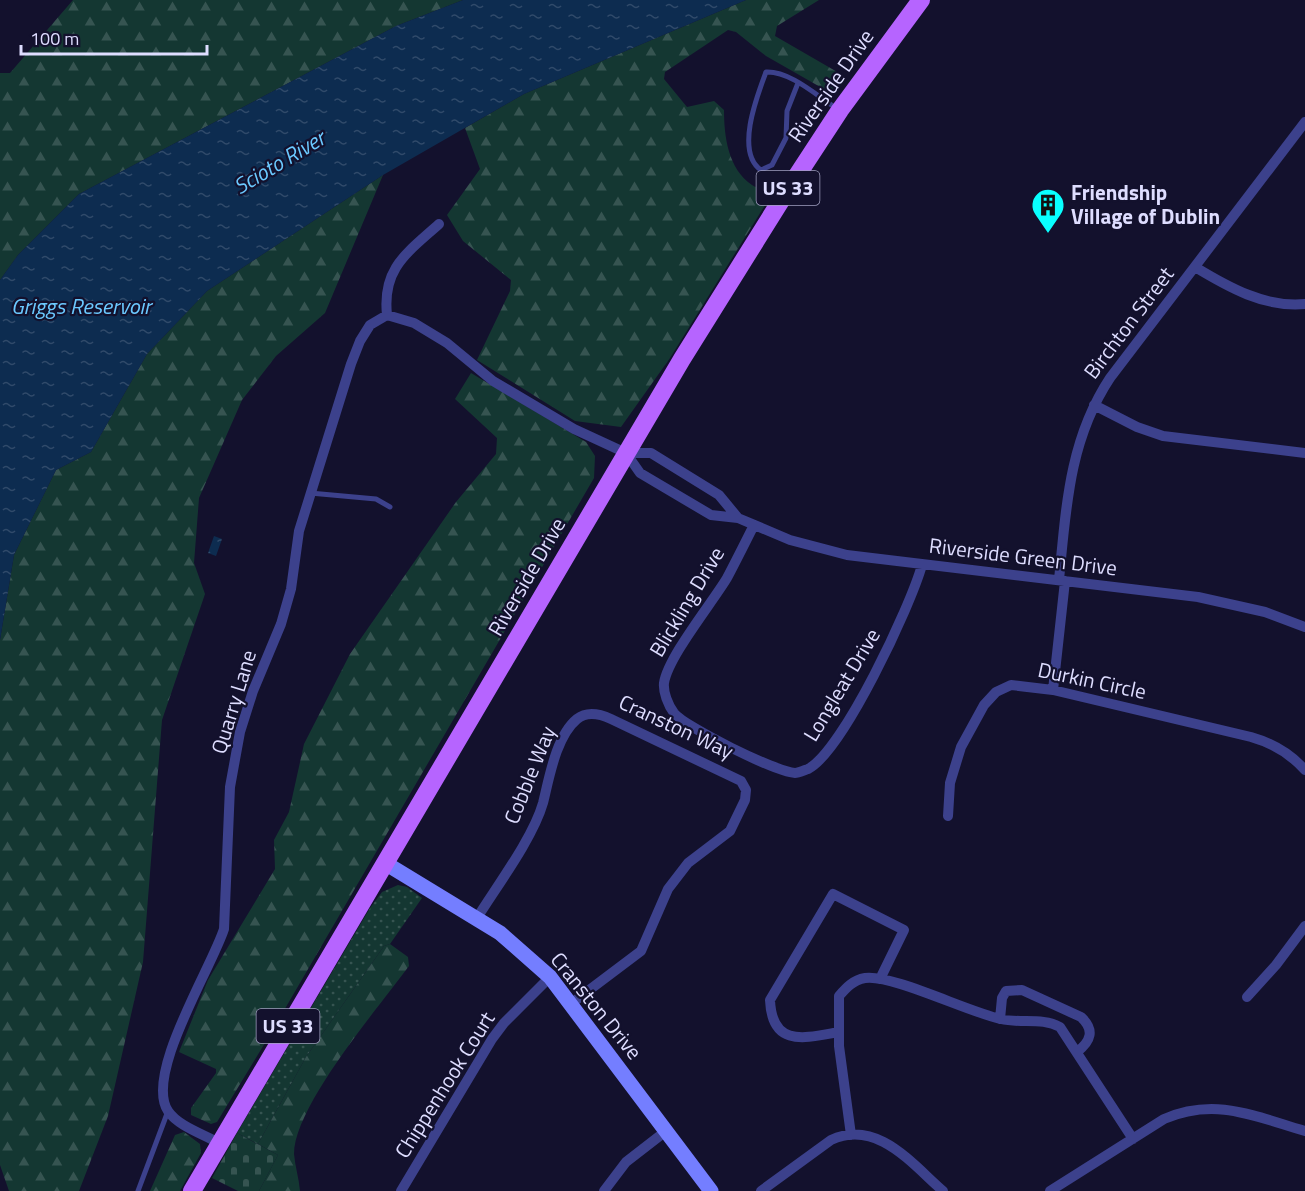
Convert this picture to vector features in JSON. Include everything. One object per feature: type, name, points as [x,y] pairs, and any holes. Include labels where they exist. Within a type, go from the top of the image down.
[{"type":"main road","name":"Riverside Drive","points":[[192,1191],[626,453],[784,194],[840,110],[921,0]]},
{"type":"street","name":"Birchton Street","points":[[1053,690],[1072,465],[1078,443],[1094,405],[1110,378],[1303,129]]},
{"type":"street","points":[[439,224],[400,260],[394,270],[386,288],[387,315],[400,317],[430,331],[493,381],[574,429],[626,453]]},
{"type":"street","points":[[1195,267],[1251,296],[1281,303],[1305,304]]},
{"type":"street","name":"Quarry Lane","points":[[168,1112],[162,1098],[163,1083],[174,1043],[206,970],[217,952],[224,929],[227,908],[226,846],[230,788],[240,732],[253,691],[281,624],[291,589],[299,531],[360,341],[370,325],[387,315]]},
{"type":"street","points":[[1094,405],[1137,427],[1163,436],[1305,453]]},
{"type":"street","name":"Riverside Green Drive","points":[[626,453],[640,473],[711,515],[738,518],[790,540],[847,555],[1221,601],[1265,612],[1305,627]]},
{"type":"street","name":"Riverside Green Drive","points":[[626,453],[651,453],[719,495],[738,518]]},
{"type":"street","name":"Blickling Drive","points":[[667,702],[664,684],[669,668],[726,578],[754,525]]},
{"type":"street","name":"Longleat Drive","points":[[667,702],[684,722],[764,763],[795,773],[808,769],[833,743],[870,682],[907,609],[922,565]]},
{"type":"street","name":"Durkin Circle","points":[[948,816],[953,767],[984,705],[996,692],[1011,685],[1053,690],[1268,742],[1285,752],[1305,770]]},
{"type":"street","name":"Cobble Way","points":[[477,918],[538,818],[553,761],[570,727],[586,714]]},
{"type":"street","name":"Cranston Way","points":[[572,1003],[641,951],[668,889],[688,864],[730,831],[746,800],[746,790],[741,781],[733,775],[599,714],[586,714]]},
{"type":"street","name":"Cranston Drive","points":[[386,863],[477,918],[515,946],[550,977],[572,1003],[711,1191]]},
{"type":"street","points":[[839,1032],[800,1039],[785,1033],[770,1013],[770,1000],[833,894],[904,930],[880,979]]},
{"type":"street","points":[[1247,997],[1276,965],[1305,926]]},
{"type":"street","name":"Chippenhook Court","points":[[402,1191],[492,1039],[504,1023],[550,977]]},
{"type":"street","points":[[851,1135],[839,1032],[839,996],[849,984],[864,978],[880,979],[1000,1019],[1051,1022],[1060,1027],[1133,1139]]},
{"type":"street","points":[[1000,1019],[1002,998],[1006,991],[1014,988],[1022,990],[1081,1017],[1088,1024],[1091,1034],[1088,1044],[1077,1052]]},
{"type":"street","points":[[1050,1191],[1164,1119],[1182,1111],[1201,1107],[1240,1112],[1305,1131]]},
{"type":"street","points":[[168,1112],[219,1143]]},
{"type":"street","points":[[604,1191],[626,1162],[666,1131]]},
{"type":"street","points":[[761,1191],[831,1140],[864,1134],[885,1142],[943,1191]]},
{"type":"lane","points":[[798,83],[787,111],[786,138],[772,165],[761,170],[753,164],[749,152],[751,109],[766,72],[775,71],[798,83],[840,110]]},
{"type":"lane","points":[[310,493],[376,499],[390,507]]},
{"type":"lane","points":[[138,1191],[168,1112]]},
{"type":"green space","points":[[73,0],[463,0],[396,26],[79,194],[18,255],[0,280],[0,73],[10,73]]},
{"type":"green space","points":[[746,0],[819,0],[777,26],[775,36],[839,73],[839,84],[829,92],[766,56],[736,32],[728,30],[665,72],[664,79],[687,107],[714,101],[724,110],[729,151],[738,170],[754,186],[775,189],[670,358],[621,427],[575,421],[477,360],[510,291],[511,280],[463,241],[447,215],[480,169],[465,128],[524,94]]},
{"type":"green space","points":[[383,175],[325,313],[276,356],[242,400],[199,498],[194,563],[205,594],[162,720],[143,962],[108,1116],[79,1191],[9,1191],[0,1165],[0,640],[14,555],[56,470],[91,452],[147,354],[207,291]]},
{"type":"green space","points":[[471,373],[586,442],[595,456],[594,478],[265,1043],[217,1122],[211,1124],[191,1115],[191,1108],[216,1073],[216,1069],[179,1052],[208,980],[275,869],[274,840],[289,812],[304,744],[350,654],[456,502],[496,454],[497,438],[455,399]]},
{"type":"green space","points":[[398,885],[407,887],[422,898],[390,944],[384,946],[306,1057],[258,1144],[237,1133],[370,908],[382,892]]},
{"type":"green space","points":[[390,944],[408,957],[409,966],[340,1057],[308,1110],[298,1134],[294,1154],[300,1191],[259,1191],[278,1155],[258,1144],[306,1057],[384,946]]},
{"type":"green space","points":[[184,1132],[200,1144],[201,1153],[180,1191],[150,1191],[175,1135]]},
{"type":"green space","points":[[237,1133],[278,1155],[259,1191],[238,1191],[212,1178]]},
{"type":"water","name":"Griggs Reservoir","points":[[463,0],[746,0],[524,94],[383,175],[207,291],[147,354],[91,452],[56,470],[14,555],[0,640],[0,280],[18,255],[79,194],[396,26]]},
{"type":"water","points":[[214,536],[222,539],[216,556],[208,553]]},
{"type":"place","name":"Friendship Village of Dublin","points":[[1048,234]]},
{"type":"water label","name":"Scioto River","points":[[279,162]]}]
